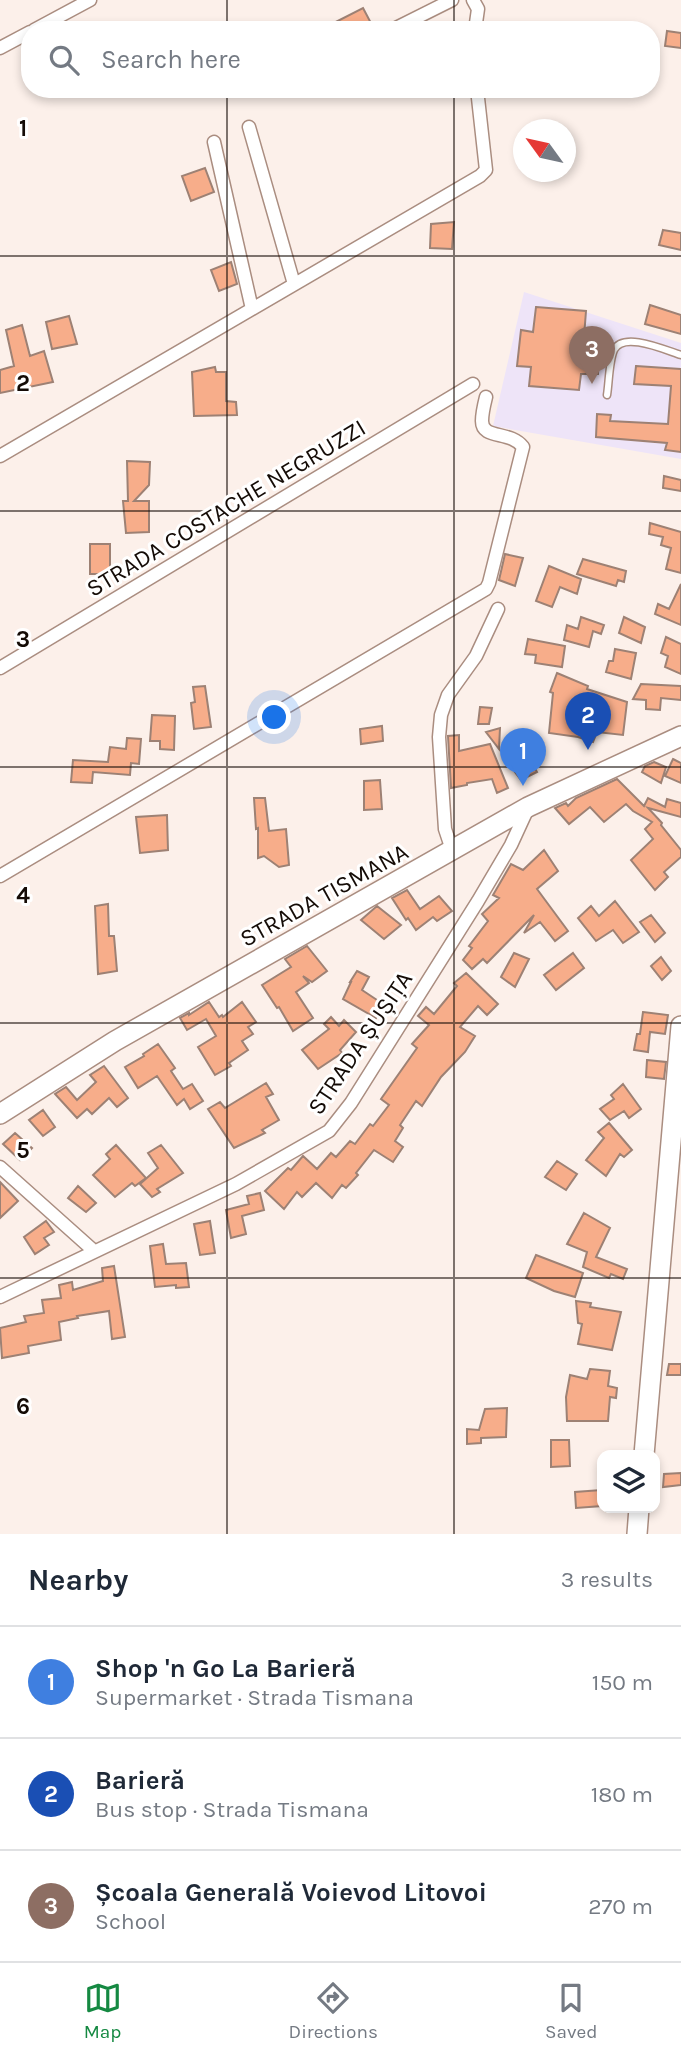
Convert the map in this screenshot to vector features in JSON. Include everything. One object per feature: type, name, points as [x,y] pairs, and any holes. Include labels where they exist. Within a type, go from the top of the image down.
[{"type":"main road","name":"STRADA TISMANA","points":[[0,1114],[115,1041],[528,807],[681,736]]},
{"type":"main road","points":[[643,1450],[681,1026]]},
{"type":"main road","points":[[637,1534],[639,1513]]},
{"type":"street","points":[[51,21],[90,0]]},
{"type":"street","points":[[410,21],[452,0]]},
{"type":"street","points":[[473,0],[478,9],[476,21]]},
{"type":"street","points":[[0,48],[21,37]]},
{"type":"street","points":[[0,456],[480,176],[485,170],[478,98]]},
{"type":"street","points":[[249,127],[294,284]]},
{"type":"street","points":[[214,142],[253,309]]},
{"type":"street","name":"STRADA COSTACHE NEGRUZZI","points":[[0,668],[472,384]]},
{"type":"street","points":[[0,876],[479,594],[489,583],[523,447],[511,437],[487,432],[483,428],[486,397]]},
{"type":"street","points":[[452,850],[445,829],[439,737],[441,715],[448,695],[477,656],[498,609]]},
{"type":"street","name":"STRADA ȘUȘIȚA","points":[[0,1297],[236,1184],[329,1131],[351,1103],[478,901],[511,845],[528,807]]},
{"type":"street","points":[[0,1167],[94,1251]]},
{"type":"lane","points":[[607,395],[613,351],[620,343],[629,340],[681,355]]},
{"type":"shaded area","points":[[524,292],[681,343],[681,459],[493,426]]},
{"type":"building","points":[[363,8],[370,21],[338,21]]},
{"type":"building","points":[[667,31],[681,33],[681,48],[665,46]]},
{"type":"building","points":[[205,168],[214,192],[191,201],[182,176]]},
{"type":"building","points":[[454,222],[452,249],[430,248],[431,224]]},
{"type":"building","points":[[663,230],[681,233],[681,250],[659,245]]},
{"type":"building","points":[[231,262],[237,284],[219,291],[211,270]]},
{"type":"building","points":[[650,305],[681,315],[681,334],[645,324]]},
{"type":"building","points":[[536,307],[586,311],[584,337],[599,338],[598,374],[581,374],[579,390],[529,386],[531,367],[517,366],[521,330],[533,332]]},
{"type":"building","points":[[69,316],[77,344],[52,349],[46,322]]},
{"type":"building","points":[[22,325],[30,356],[44,351],[53,382],[0,393],[0,370],[14,366],[6,330]]},
{"type":"building","points":[[636,366],[681,369],[681,452],[665,450],[667,443],[596,437],[597,414],[611,415],[610,421],[668,424],[671,386],[634,384]]},
{"type":"building","points":[[215,367],[216,372],[226,372],[226,401],[236,402],[237,415],[194,416],[192,372]]},
{"type":"building","points":[[127,461],[150,462],[149,485],[134,501],[149,501],[149,532],[126,533],[123,501],[128,501]]},
{"type":"building","points":[[664,476],[681,480],[681,491],[663,488]]},
{"type":"building","points":[[650,523],[681,532],[681,573],[666,569],[671,548],[661,545],[663,537],[649,534]]},
{"type":"building","points":[[90,544],[110,544],[110,574],[90,574]]},
{"type":"building","points":[[505,554],[523,558],[515,586],[499,580]]},
{"type":"building","points":[[583,559],[626,571],[624,582],[618,580],[616,586],[577,574]]},
{"type":"building","points":[[549,566],[581,579],[577,594],[560,587],[552,607],[536,601]]},
{"type":"building","points":[[681,584],[681,625],[655,614],[658,604],[669,609]]},
{"type":"building","points":[[581,617],[604,625],[601,634],[593,631],[589,647],[564,640],[567,625],[578,629]]},
{"type":"building","points":[[624,617],[645,627],[641,643],[619,633]]},
{"type":"building","points":[[666,637],[681,644],[681,674],[665,667],[668,656],[661,653]]},
{"type":"building","points":[[528,639],[565,646],[562,667],[535,663],[536,655],[525,654]]},
{"type":"building","points":[[615,649],[636,653],[631,679],[606,672],[609,661],[613,661]]},
{"type":"building","points":[[557,673],[588,686],[587,689],[627,702],[623,735],[597,732],[593,742],[549,733],[553,693],[550,692]]},
{"type":"building","points":[[641,684],[681,686],[681,700],[661,698],[660,710],[646,709],[646,700],[633,699]]},
{"type":"building","points":[[205,686],[211,727],[194,729],[191,703],[195,702],[193,687]]},
{"type":"building","points":[[480,707],[492,708],[489,724],[478,724]]},
{"type":"building","points":[[152,715],[175,716],[174,750],[160,749],[160,741],[150,741]]},
{"type":"building","points":[[382,726],[383,741],[361,744],[360,729]]},
{"type":"building","points":[[500,728],[499,749],[486,732]]},
{"type":"building","points":[[459,735],[459,751],[490,744],[508,788],[497,793],[492,779],[451,788],[448,736]]},
{"type":"building","points":[[127,738],[141,739],[139,764],[131,763],[130,775],[93,772],[92,783],[71,782],[73,760],[108,762],[110,747],[126,749]]},
{"type":"building","points":[[673,759],[681,763],[681,783],[665,776]]},
{"type":"building","points":[[654,762],[666,767],[661,783],[642,772],[645,766]]},
{"type":"building","points":[[532,763],[537,772],[521,780],[515,772]]},
{"type":"building","points":[[617,779],[644,806],[648,798],[665,807],[667,799],[681,803],[681,817],[648,808],[681,850],[681,857],[664,872],[668,877],[655,890],[631,860],[653,839],[645,829],[652,822],[626,804],[604,822],[590,807],[569,824],[555,808],[566,803],[568,806],[576,798]]},
{"type":"building","points":[[380,780],[382,809],[364,810],[364,781]]},
{"type":"building","points":[[254,798],[265,798],[269,831],[286,829],[289,865],[279,867],[264,856],[258,858]]},
{"type":"building","points":[[167,815],[168,850],[140,853],[136,817]]},
{"type":"building","points":[[544,850],[558,871],[537,889],[568,931],[555,941],[540,922],[524,933],[534,915],[487,963],[483,959],[472,969],[463,960],[472,948],[469,946],[488,921],[482,914],[499,898],[493,895],[511,864],[523,870]]},
{"type":"building","points":[[407,890],[420,909],[439,896],[452,911],[437,921],[433,917],[416,930],[392,898]]},
{"type":"building","points":[[615,901],[639,932],[623,943],[613,930],[596,941],[578,918],[591,906],[599,916]]},
{"type":"building","points":[[108,904],[109,936],[114,936],[117,971],[98,974],[95,906]]},
{"type":"building","points":[[377,906],[401,925],[384,939],[361,920]]},
{"type":"building","points":[[651,915],[665,933],[655,942],[640,922]]},
{"type":"building","points":[[307,946],[327,971],[312,982],[303,976],[309,983],[296,992],[313,1018],[293,1031],[262,985],[291,967],[285,959]]},
{"type":"building","points":[[514,953],[529,959],[515,987],[501,977]]},
{"type":"building","points":[[573,953],[584,968],[556,990],[544,975]]},
{"type":"building","points":[[661,957],[671,971],[662,980],[651,966]]},
{"type":"building","points":[[357,971],[369,977],[362,990],[383,1004],[376,1018],[343,999]]},
{"type":"building","points":[[466,973],[498,1004],[487,1015],[478,1006],[460,1027],[475,1036],[465,1052],[441,1077],[422,1106],[416,1101],[400,1125],[403,1128],[395,1141],[403,1147],[393,1162],[374,1150],[356,1173],[358,1175],[346,1188],[342,1185],[332,1198],[316,1183],[302,1197],[297,1192],[284,1209],[265,1191],[288,1168],[291,1170],[303,1156],[317,1169],[331,1153],[336,1157],[350,1141],[355,1144],[370,1124],[373,1126],[389,1105],[381,1099],[417,1048],[412,1044],[429,1025],[418,1016],[426,1007],[434,1014],[457,986],[454,983]]},
{"type":"building","points":[[209,1002],[219,1017],[223,1017],[242,1002],[256,1022],[248,1027],[253,1034],[242,1041],[248,1050],[229,1063],[231,1066],[215,1075],[198,1047],[216,1036],[206,1019],[187,1030],[180,1018]]},
{"type":"building","points":[[643,1012],[668,1015],[665,1034],[650,1032],[648,1052],[634,1050],[637,1034],[640,1034]]},
{"type":"building","points":[[331,1017],[339,1026],[344,1020],[356,1032],[340,1050],[342,1053],[318,1069],[302,1050],[329,1029],[324,1024]]},
{"type":"building","points":[[158,1044],[175,1068],[171,1071],[183,1089],[192,1084],[203,1101],[190,1109],[184,1099],[177,1105],[157,1076],[138,1088],[125,1067]]},
{"type":"building","points":[[647,1060],[666,1062],[664,1079],[646,1077]]},
{"type":"building","points":[[104,1066],[128,1098],[117,1107],[109,1098],[92,1114],[87,1109],[77,1118],[55,1094],[66,1087],[77,1100],[96,1082],[90,1075]]},
{"type":"building","points":[[266,1083],[273,1094],[266,1097],[279,1120],[262,1130],[265,1133],[234,1148],[208,1109],[220,1102],[225,1108]]},
{"type":"building","points":[[623,1084],[641,1109],[629,1118],[624,1111],[610,1120],[600,1109],[614,1099],[611,1095]]},
{"type":"building","points":[[43,1110],[55,1127],[43,1136],[29,1120]]},
{"type":"building","points":[[609,1123],[632,1150],[624,1157],[620,1154],[606,1176],[586,1160],[604,1138],[598,1132]]},
{"type":"building","points":[[15,1133],[32,1148],[20,1160],[3,1144]]},
{"type":"building","points":[[116,1145],[146,1178],[135,1186],[132,1183],[115,1197],[93,1175],[110,1159],[106,1154]]},
{"type":"building","points":[[161,1145],[183,1173],[157,1189],[160,1192],[152,1197],[140,1184],[158,1168],[148,1153]]},
{"type":"building","points":[[557,1161],[577,1174],[566,1190],[545,1177]]},
{"type":"building","points":[[0,1182],[18,1201],[0,1218]]},
{"type":"building","points":[[78,1186],[96,1203],[86,1212],[68,1198]]},
{"type":"building","points":[[260,1193],[264,1210],[242,1216],[246,1234],[231,1238],[226,1210],[249,1204],[247,1196]]},
{"type":"building","points":[[584,1213],[610,1228],[596,1257],[627,1269],[623,1279],[611,1274],[609,1278],[583,1267],[587,1252],[567,1244]]},
{"type":"building","points":[[46,1221],[54,1232],[44,1238],[49,1245],[35,1254],[24,1237]]},
{"type":"building","points":[[210,1221],[215,1253],[200,1255],[194,1224]]},
{"type":"building","points":[[163,1244],[166,1264],[186,1263],[189,1287],[155,1287],[150,1246]]},
{"type":"building","points":[[536,1255],[583,1273],[575,1297],[526,1278]]},
{"type":"building","points":[[114,1266],[125,1337],[112,1339],[109,1311],[77,1316],[78,1318],[59,1322],[61,1340],[28,1346],[29,1353],[2,1358],[0,1328],[26,1322],[24,1316],[44,1313],[42,1300],[61,1298],[59,1285],[72,1282],[73,1290],[103,1281],[102,1268]]},
{"type":"building","points":[[576,1301],[591,1303],[590,1307],[621,1312],[612,1350],[578,1344],[582,1324],[578,1323]]},
{"type":"building","points":[[669,1364],[681,1364],[681,1375],[667,1375]]},
{"type":"building","points":[[590,1369],[610,1371],[608,1386],[617,1388],[616,1398],[610,1397],[608,1421],[567,1421],[566,1397],[570,1375],[587,1379]]},
{"type":"building","points":[[507,1408],[506,1437],[481,1438],[481,1443],[467,1444],[467,1429],[479,1430],[485,1409]]},
{"type":"building","points":[[551,1440],[569,1440],[570,1466],[551,1467]]},
{"type":"building","points":[[681,1473],[681,1485],[663,1487],[664,1474]]},
{"type":"building","points":[[597,1490],[597,1506],[576,1508],[575,1492]]},
{"type":"place","name":"Școala Generală Voievod Litovoi","points":[[592,384]]},
{"type":"place","name":"Barieră","points":[[588,750]]},
{"type":"place","name":"Shop 'n Go La Barieră","points":[[523,786]]}]
